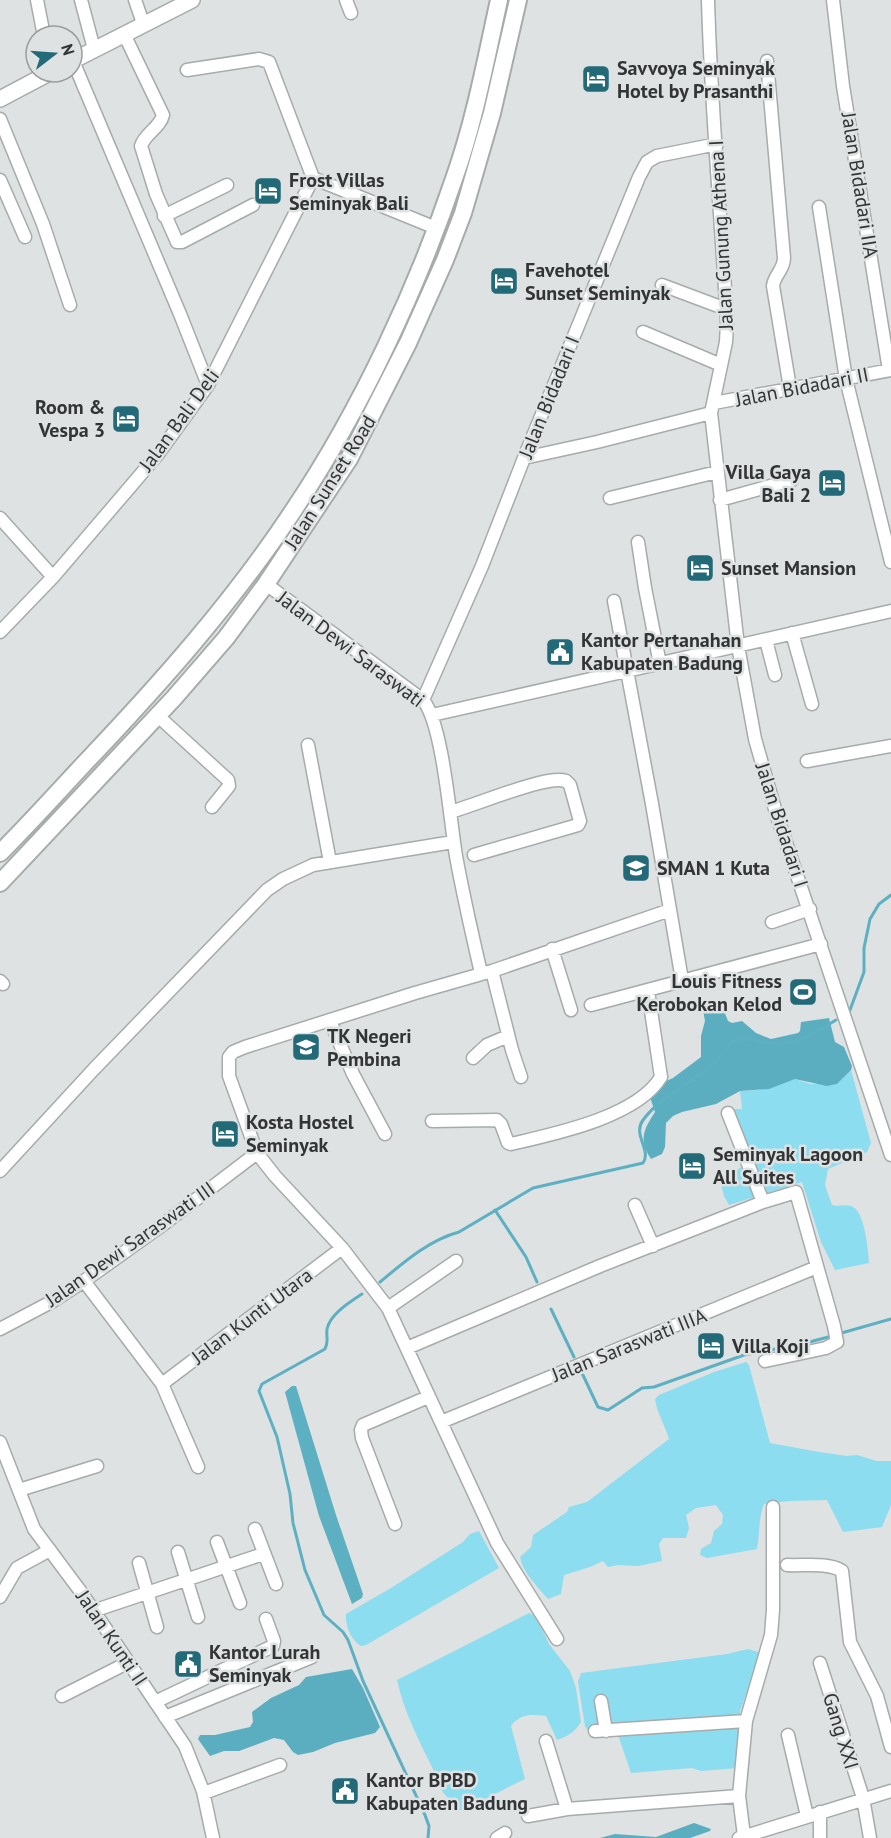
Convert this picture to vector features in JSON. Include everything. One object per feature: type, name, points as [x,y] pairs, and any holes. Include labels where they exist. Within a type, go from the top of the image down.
[{"type":"highway","name":"Jalan Sunset Road","points":[[0,853],[107,740],[213,622],[296,507],[353,409],[408,296],[436,228],[456,173],[472,116],[499,0]]},
{"type":"highway","name":"Jalan Sunset Road","points":[[0,883],[158,716],[226,638],[266,584],[349,459],[408,343],[446,260],[479,162],[498,92],[518,0]]},
{"type":"main road","points":[[84,54],[174,4],[192,0]]},
{"type":"main road","points":[[0,99],[28,84]]},
{"type":"street","points":[[37,0],[42,24]]},
{"type":"street","points":[[81,0],[94,49]]},
{"type":"street","points":[[135,0],[143,23]]},
{"type":"street","points":[[346,0],[351,13]]},
{"type":"street","name":"Jalan Gunung Athena I","points":[[708,0],[711,87],[717,144],[727,333],[712,408],[720,500],[738,646]]},
{"type":"street","name":"Jalan Bidadari IIA","points":[[833,0],[843,86],[890,370]]},
{"type":"street","points":[[124,34],[163,115],[159,124],[144,139],[141,146],[164,216],[179,243],[253,205]]},
{"type":"street","points":[[187,70],[259,59],[269,62],[313,178],[436,228]]},
{"type":"street","points":[[767,61],[784,258],[783,267],[774,280],[773,286],[790,388]]},
{"type":"street","points":[[82,84],[180,314],[208,386]]},
{"type":"street","points":[[0,119],[44,224],[70,305]]},
{"type":"street","name":"Jalan Bidadari I","points":[[423,700],[482,566],[639,177],[647,162],[664,153],[717,144]]},
{"type":"street","name":"Jalan Bali Deli","points":[[0,632],[53,577],[158,454],[208,386],[313,178]]},
{"type":"street","points":[[0,180],[25,237]]},
{"type":"street","points":[[164,216],[227,185]]},
{"type":"street","points":[[819,207],[846,379],[891,562]]},
{"type":"street","points":[[662,285],[726,309]]},
{"type":"street","points":[[643,332],[721,365]]},
{"type":"street","name":"Jalan Bidadari II","points":[[524,458],[597,442],[790,388],[890,370]]},
{"type":"street","points":[[610,498],[717,472]]},
{"type":"street","points":[[720,500],[792,480]]},
{"type":"street","points":[[0,518],[53,577]]},
{"type":"street","points":[[638,542],[660,664]]},
{"type":"street","name":"Jalan Dewi Saraswati","points":[[266,584],[423,700],[432,715],[891,611]]},
{"type":"street","points":[[614,601],[682,980]]},
{"type":"street","points":[[792,633],[812,704]]},
{"type":"street","points":[[766,640],[775,675]]},
{"type":"street","name":"Jalan Bidadari I","points":[[738,646],[755,739],[777,816],[891,1155]]},
{"type":"street","points":[[432,715],[450,812],[453,842],[487,972],[521,1077]]},
{"type":"street","points":[[158,716],[229,781],[229,786],[212,807]]},
{"type":"street","points":[[308,745],[330,862]]},
{"type":"street","points":[[807,761],[891,746]]},
{"type":"street","points":[[450,812],[557,779],[566,781],[570,786],[580,821],[578,825],[474,855]]},
{"type":"street","points":[[0,1171],[267,890],[298,871],[313,865],[453,842]]},
{"type":"street","points":[[772,922],[810,909]]},
{"type":"street","points":[[557,1639],[496,1543],[388,1308],[342,1248],[275,1176],[257,1153],[231,1084],[229,1057],[236,1050],[487,972],[670,910]]},
{"type":"street","points":[[591,1005],[821,944]]},
{"type":"street","points":[[552,949],[571,1010]]},
{"type":"street","points":[[432,1121],[497,1120],[501,1124],[508,1143],[511,1144],[612,1116],[642,1096],[657,1084],[661,1077],[648,991]]},
{"type":"street","points":[[330,1021],[353,1074],[385,1134]]},
{"type":"street","points":[[473,1058],[488,1045],[508,1036]]},
{"type":"street","points":[[728,1113],[763,1202]]},
{"type":"street","name":"Jalan Dewi Saraswati III","points":[[0,1329],[53,1301],[84,1281],[152,1233],[257,1153]]},
{"type":"street","points":[[407,1348],[653,1246],[763,1202],[796,1192],[837,1342],[826,1348],[765,1360]]},
{"type":"street","points":[[635,1205],[653,1246]]},
{"type":"street","name":"Jalan Kunti Utara","points":[[162,1384],[342,1248]]},
{"type":"street","points":[[388,1308],[456,1261]]},
{"type":"street","name":"Jalan Saraswati IIIA","points":[[441,1422],[818,1268]]},
{"type":"street","points":[[84,1281],[162,1384],[198,1467]]},
{"type":"street","points":[[395,1524],[361,1430],[363,1425],[428,1397]]},
{"type":"street","name":"Jalan Kunti II","points":[[0,1442],[34,1529],[185,1746],[204,1793],[213,1838]]},
{"type":"street","points":[[19,1490],[97,1466]]},
{"type":"street","points":[[773,1507],[775,1590],[771,1635],[746,1721],[739,1796],[742,1837],[891,1791]]},
{"type":"street","points":[[255,1529],[276,1584]]},
{"type":"street","points":[[217,1542],[240,1602]]},
{"type":"street","points":[[0,1598],[17,1568],[50,1550]]},
{"type":"street","points":[[178,1552],[198,1617]]},
{"type":"street","points":[[93,1611],[263,1554]]},
{"type":"street","points":[[139,1563],[157,1627]]},
{"type":"street","points":[[787,1565],[839,1568],[842,1571],[850,1642],[877,1696],[891,1747]]},
{"type":"street","points":[[155,1702],[273,1646],[274,1641],[266,1619]]},
{"type":"street","points":[[165,1717],[312,1657]]},
{"type":"street","points":[[62,1696],[127,1663]]},
{"type":"street","name":"Gang XXI","points":[[820,1663],[863,1798],[870,1838]]},
{"type":"street","points":[[601,1701],[601,1731],[746,1721]]},
{"type":"street","points":[[788,1736],[820,1838]]},
{"type":"street","points":[[546,1741],[567,1809]]},
{"type":"street","points":[[204,1793],[280,1765]]},
{"type":"street","points":[[528,1815],[567,1809],[739,1796]]},
{"type":"shaded area","points":[[712,1002],[724,1011],[728,1021],[732,1023],[742,1021],[756,1033],[771,1039],[798,1033],[801,1022],[829,1018],[835,1042],[844,1047],[852,1066],[851,1070],[837,1084],[827,1086],[795,1079],[769,1089],[740,1091],[716,1104],[673,1116],[666,1123],[665,1147],[662,1154],[651,1159],[644,1140],[645,1129],[655,1112],[650,1097],[664,1082],[701,1057],[701,1036],[705,1021],[702,1005]]},
{"type":"shaded area","points":[[851,1070],[871,1143],[867,1152],[828,1169],[825,1185],[832,1205],[851,1206],[860,1215],[865,1231],[869,1263],[835,1270],[821,1242],[802,1182],[729,1205],[721,1185],[727,1177],[751,1160],[734,1109],[742,1109],[740,1091],[759,1090],[795,1079],[811,1084],[837,1084]]},
{"type":"shaded area","points":[[746,1362],[749,1365],[770,1443],[847,1456],[857,1455],[877,1461],[891,1461],[891,1505],[882,1527],[843,1532],[827,1500],[764,1504],[757,1549],[707,1558],[700,1555],[701,1549],[711,1543],[714,1531],[722,1524],[723,1515],[716,1505],[696,1508],[686,1515],[689,1528],[686,1538],[663,1538],[659,1544],[662,1561],[638,1566],[608,1567],[603,1561],[564,1575],[561,1594],[548,1599],[528,1574],[520,1557],[531,1547],[533,1535],[567,1512],[569,1507],[587,1502],[669,1439],[656,1404],[655,1399],[659,1395],[714,1372]]},
{"type":"shaded area","points":[[292,1386],[296,1386],[363,1594],[362,1598],[352,1604],[319,1516],[285,1392]]},
{"type":"shaded area","points":[[479,1531],[499,1568],[366,1645],[361,1646],[354,1640],[348,1628],[346,1614],[463,1542],[470,1534]]},
{"type":"shaded area","points":[[529,1613],[536,1616],[549,1644],[570,1671],[576,1688],[581,1722],[571,1733],[557,1740],[546,1716],[531,1715],[518,1719],[511,1726],[525,1779],[462,1810],[457,1810],[439,1786],[408,1715],[397,1680]]},
{"type":"shaded area","points":[[748,1649],[760,1655],[740,1711],[738,1768],[701,1771],[692,1768],[631,1773],[618,1735],[588,1731],[585,1726],[578,1682],[581,1673],[727,1654]]},
{"type":"shaded area","points":[[352,1669],[380,1727],[375,1733],[298,1755],[284,1740],[274,1738],[239,1751],[224,1751],[210,1756],[198,1739],[200,1735],[215,1735],[250,1727],[253,1722],[252,1712],[271,1698],[299,1685],[306,1677]]},
{"type":"shaded area","points":[[694,1823],[711,1829],[690,1838],[600,1838],[615,1834],[656,1837]]},
{"type":"waterway","points":[[850,1010],[864,972],[864,948],[870,919],[879,904],[891,895]]},
{"type":"waterway","points":[[380,1282],[427,1246],[459,1232],[533,1188],[643,1163],[645,1153],[640,1131],[643,1120],[658,1104],[711,1066],[727,1046],[736,1040],[746,1039],[785,1044],[808,1036],[836,1020]]},
{"type":"waterway","points":[[495,1210],[526,1257],[537,1282]]},
{"type":"waterway","points":[[362,1294],[332,1318],[327,1329],[325,1349],[262,1384],[259,1391],[277,1437],[290,1494],[293,1523],[305,1570],[324,1615],[343,1632],[348,1640],[363,1681],[425,1815],[429,1826],[428,1838]]},
{"type":"waterway","points":[[551,1309],[574,1357]]},
{"type":"waterway","points":[[838,1334],[891,1319]]},
{"type":"waterway","points":[[582,1373],[598,1407],[608,1410],[642,1388],[654,1387],[744,1355],[832,1336]]},
{"type":"place","name":"Savvoya Seminyak Hotel by Prasanthi","points":[[596,79]]},
{"type":"place","name":"Frost Villas Seminyak Bali","points":[[268,191]]},
{"type":"place","name":"Favehotel Sunset Seminyak","points":[[504,281]]},
{"type":"place","name":"Room & Vespa 3","points":[[126,419]]},
{"type":"place","name":"Villa Gaya Bali 2","points":[[832,483]]},
{"type":"place","name":"Sunset Mansion","points":[[700,568]]},
{"type":"place","name":"Kantor Pertanahan Kabupaten Badung","points":[[560,652]]},
{"type":"place","name":"SMAN 1 Kuta","points":[[636,868]]},
{"type":"place","name":"Louis Fitness Kerobokan Kelod","points":[[803,992]]},
{"type":"place","name":"TK Negeri Pembina","points":[[306,1047]]},
{"type":"place","name":"Kosta Hostel Seminyak","points":[[225,1134]]},
{"type":"place","name":"Seminyak Lagoon All Suites","points":[[692,1166]]},
{"type":"place","name":"Villa Koji","points":[[711,1346]]},
{"type":"place","name":"Kantor Lurah Seminyak","points":[[188,1664]]},
{"type":"place","name":"Kantor BPBD Kabupaten Badung","points":[[345,1791]]}]
